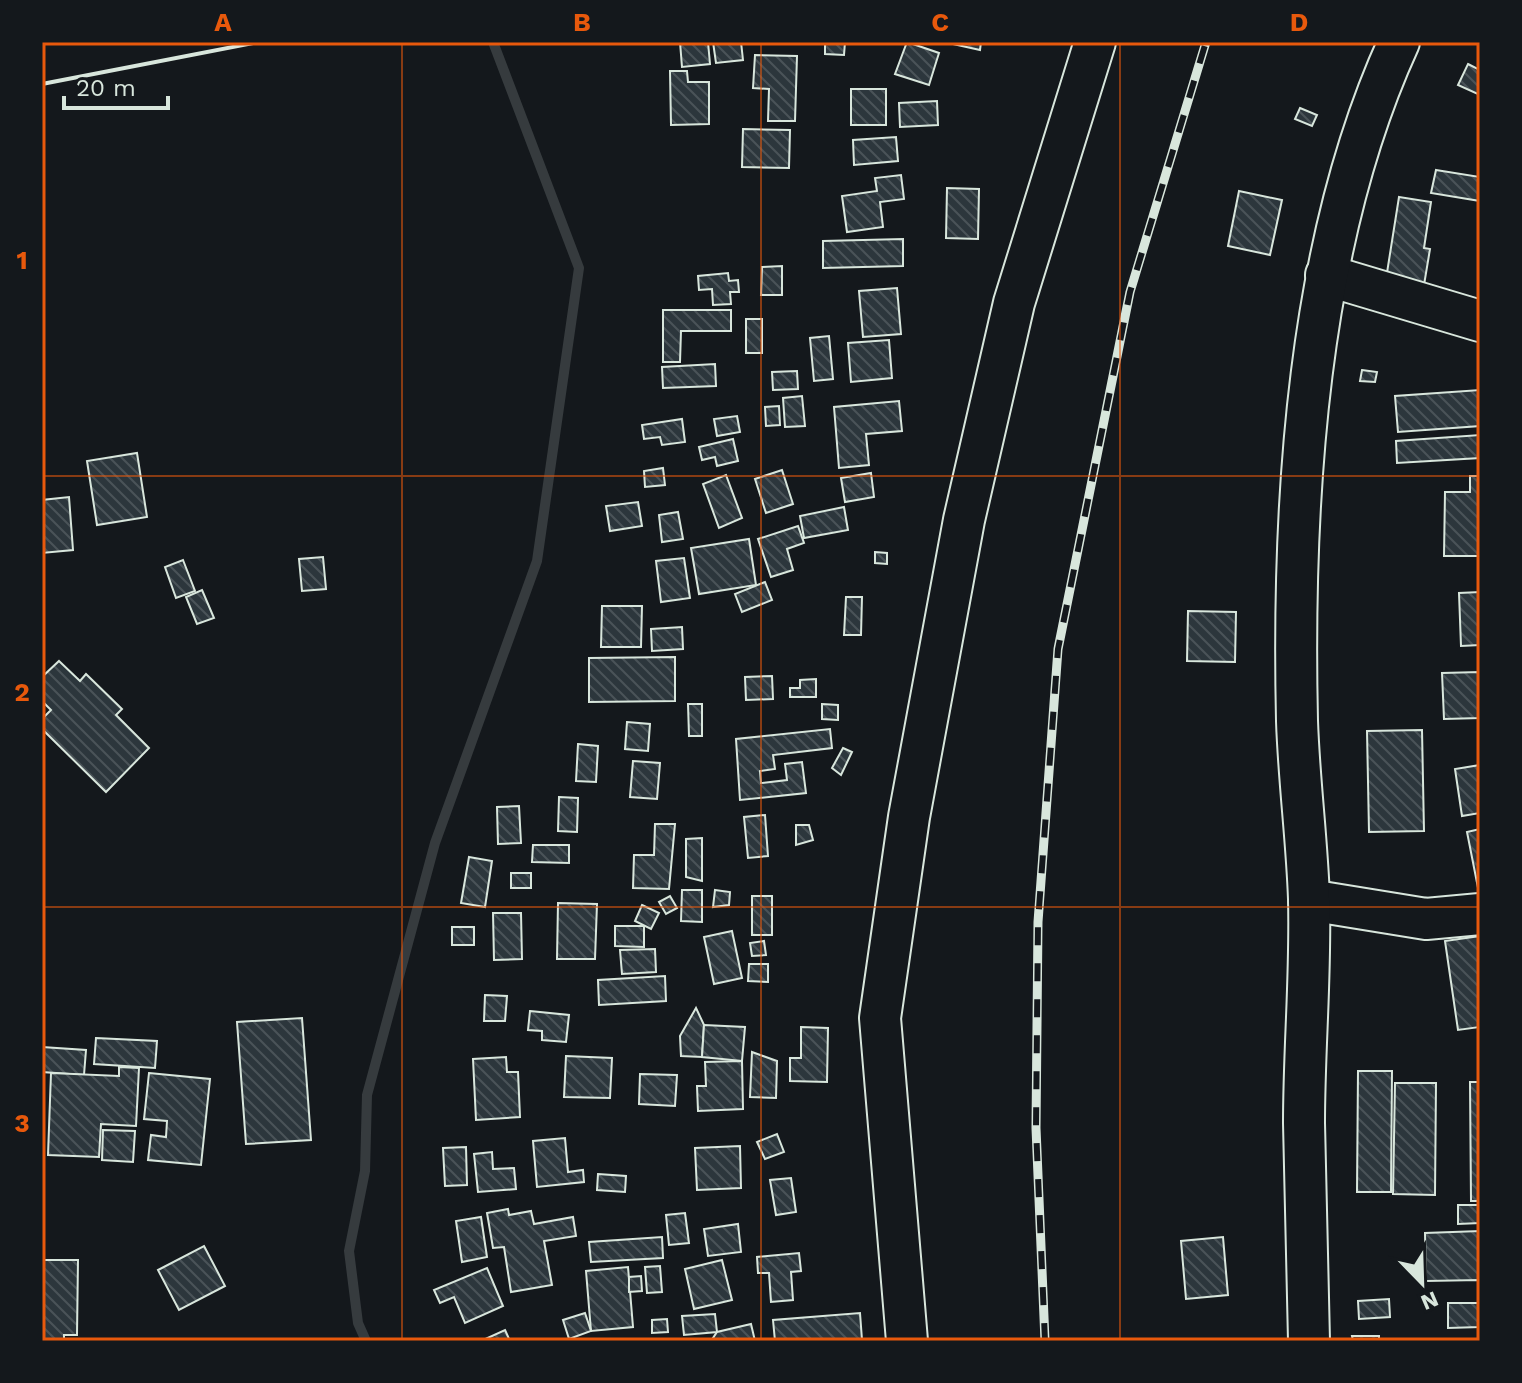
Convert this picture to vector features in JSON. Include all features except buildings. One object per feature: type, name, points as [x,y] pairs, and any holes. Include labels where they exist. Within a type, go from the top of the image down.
[{"type":"street","points":[[907,1341],[880,1018],[882,1002],[909,817],[964,520],[1014,303],[1095,42]]},
{"type":"street","points":[[1309,1341],[1304,1122],[1309,900],[1297,721],[1299,560],[1307,436],[1326,275],[1344,195],[1376,93],[1399,42]]},
{"type":"street","points":[[1326,275],[1480,321]]},
{"type":"street","points":[[1309,900],[1426,919],[1480,914]]},
{"type":"waterway","points":[[366,1341],[358,1323],[349,1251],[365,1171],[367,1095],[435,843],[537,561],[579,268],[493,42]]},
{"type":"railway","points":[[1045,1341],[1036,1128],[1038,922],[1058,649],[1130,292],[1206,42]]},
{"type":"wall","points":[[42,84],[259,42]]}]
